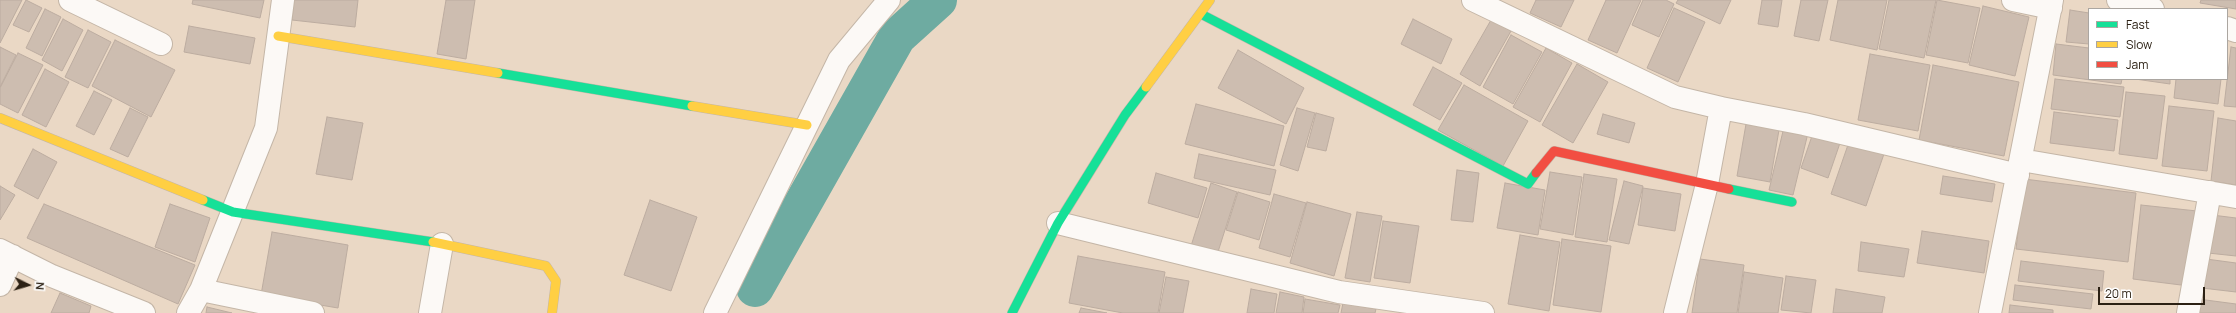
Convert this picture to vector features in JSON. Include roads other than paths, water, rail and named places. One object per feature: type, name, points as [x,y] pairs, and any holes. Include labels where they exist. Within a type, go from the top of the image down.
[{"type":"street","points":[[70,0],[161,44]]},
{"type":"street","points":[[188,313],[201,290],[266,128],[283,0]]},
{"type":"street","points":[[715,313],[839,60],[889,0]]},
{"type":"street","points":[[1012,313],[1058,222],[1125,115],[1210,0]]},
{"type":"street","points":[[1473,0],[1675,97],[1720,108],[2020,168],[2210,192],[2236,197]]},
{"type":"street","points":[[1990,313],[2020,168],[2051,4],[2013,0]]},
{"type":"street","points":[[2118,0],[2149,8]]},
{"type":"street","points":[[1201,14],[1528,184],[1554,151],[1792,202]]},
{"type":"street","points":[[278,36],[807,125]]},
{"type":"street","points":[[1675,313],[1707,184],[1720,108]]},
{"type":"street","points":[[0,118],[233,212],[442,244],[546,266],[556,281],[552,313]]},
{"type":"street","points":[[2188,313],[2210,192]]},
{"type":"street","points":[[1058,222],[1339,292],[1483,313]]},
{"type":"street","points":[[430,313],[442,244]]},
{"type":"street","points":[[0,285],[6,253],[52,276],[144,313]]},
{"type":"street","points":[[201,290],[313,313]]},
{"type":"waterway","points":[[755,288],[897,37],[938,0]]}]
